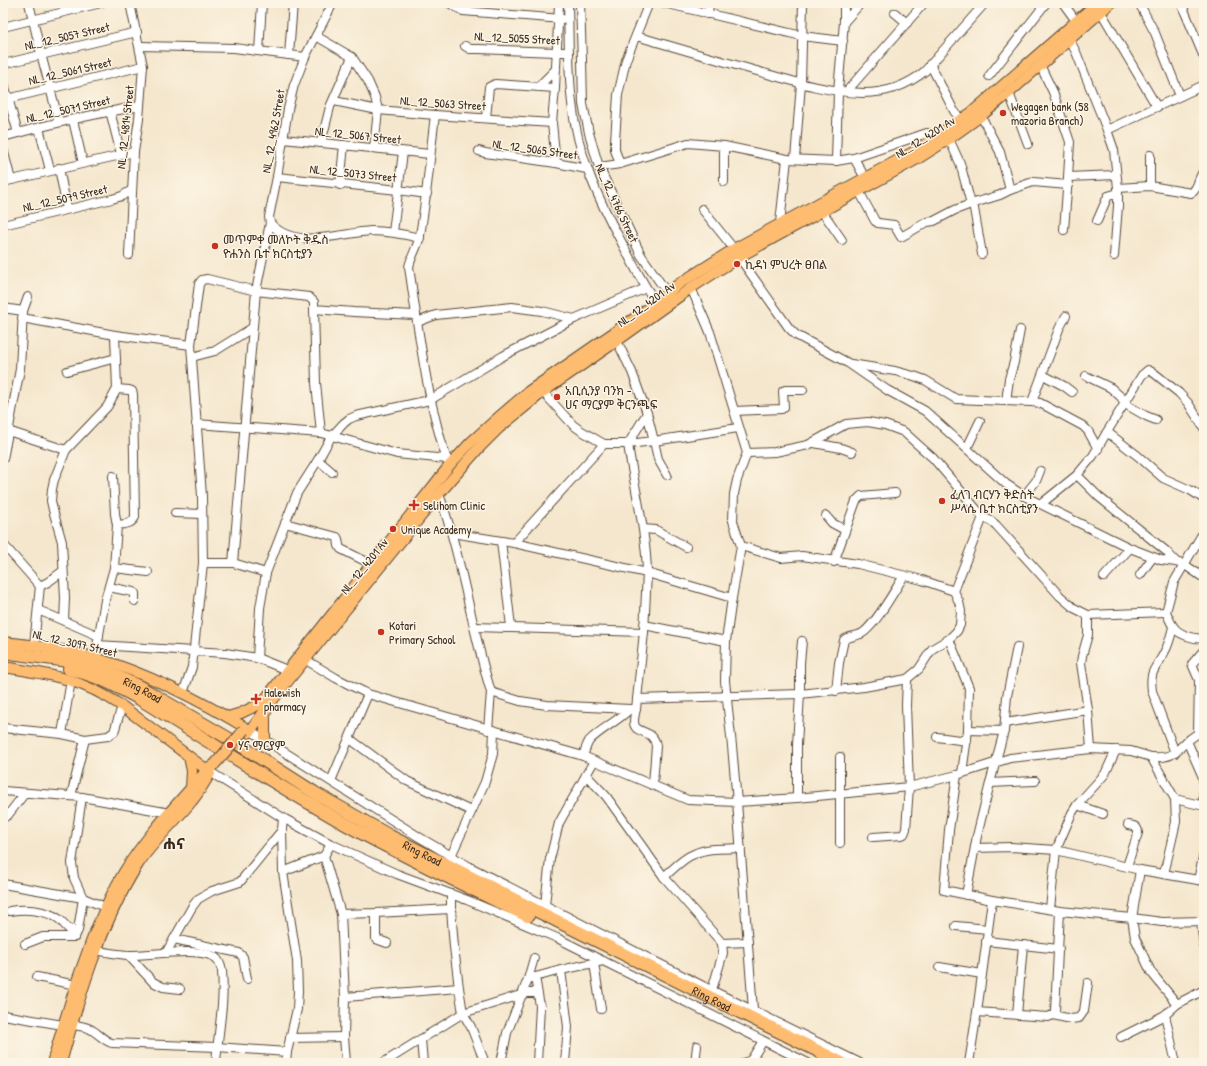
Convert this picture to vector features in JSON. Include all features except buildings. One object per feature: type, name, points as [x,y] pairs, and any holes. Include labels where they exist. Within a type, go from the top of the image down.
[{"type":"highway","name":"Ring Road","points":[[3,652],[75,662],[101,670],[140,687],[240,745],[315,793],[390,836],[842,1063]]},
{"type":"highway","name":"Ring Road","points":[[3,658],[75,670],[115,685],[297,796],[366,835],[824,1063]]},
{"type":"main road","name":"NL_12_4201 Av","points":[[264,705],[287,670],[371,564],[448,463],[500,415],[529,391],[670,297],[691,288],[780,223],[913,152],[961,120],[1099,8],[1111,3]]},
{"type":"main road","name":"NL_12_4201 Av","points":[[670,297],[680,283],[822,211],[918,158],[949,139],[981,116],[1009,93],[1070,39],[1079,25]]},
{"type":"main road","name":"NL_12_4201 Av","points":[[264,705],[306,660],[439,494],[499,428],[543,392],[617,341],[658,306]]},
{"type":"main road","name":"NL_12_3097 Street","points":[[3,642],[34,645],[95,658],[146,676],[184,693],[228,717],[247,730]]},
{"type":"main road","points":[[3,667],[39,672],[71,680],[98,692],[145,722],[189,757],[213,769]]},
{"type":"main road","points":[[228,717],[264,705]]},
{"type":"main road","points":[[52,1063],[67,1025],[87,965],[94,934],[105,907],[124,873],[146,840],[191,788],[213,769],[247,730],[264,705]]},
{"type":"main road","points":[[264,705],[265,740]]},
{"type":"main road","points":[[189,757],[192,771],[191,788]]},
{"type":"main road","points":[[61,1063],[67,1025],[76,985],[97,950],[113,910],[138,865],[153,844],[196,796],[213,769]]},
{"type":"street","points":[[29,3],[59,122]]},
{"type":"street","points":[[3,27],[101,3]]},
{"type":"street","name":"NL_12_4814 Street","points":[[129,255],[134,152],[143,66],[130,3]]},
{"type":"street","points":[[260,51],[262,3]]},
{"type":"street","points":[[289,55],[293,3]]},
{"type":"street","name":"NL_12_4962 Street","points":[[233,563],[256,291],[270,223],[288,109],[292,91],[305,56],[333,3]]},
{"type":"street","points":[[449,3],[464,7],[558,19],[569,19]]},
{"type":"street","points":[[556,163],[552,122],[559,3]]},
{"type":"street","name":"NL_12_4766 Street","points":[[568,3],[572,104],[578,138],[587,169],[597,194],[646,288],[658,306]]},
{"type":"street","name":"NL_12_4766 Street","points":[[580,3],[583,104],[589,133],[599,167],[641,255],[670,297]]},
{"type":"street","points":[[620,164],[615,150],[618,95],[626,60],[649,3]]},
{"type":"street","points":[[664,3],[802,36],[843,41]]},
{"type":"street","points":[[707,14],[710,3]]},
{"type":"street","points":[[780,223],[791,159],[801,84],[804,3]]},
{"type":"street","points":[[836,161],[838,91],[843,41],[844,3]]},
{"type":"street","points":[[844,22],[860,3]]},
{"type":"street","points":[[847,91],[924,3]]},
{"type":"street","points":[[636,36],[801,84],[838,91],[864,93],[892,89],[918,77],[985,3]]},
{"type":"street","points":[[989,76],[1046,3]]},
{"type":"street","points":[[1063,3],[1079,25]]},
{"type":"street","points":[[1139,3],[1155,33],[1180,96]]},
{"type":"street","points":[[1181,3],[1204,57]]},
{"type":"street","points":[[1099,8],[1157,107]]},
{"type":"street","points":[[895,13],[907,23]]},
{"type":"street","name":"NL_12_5057 Street","points":[[3,64],[137,32]]},
{"type":"street","points":[[316,36],[352,56],[368,81],[375,97],[378,110],[374,148]]},
{"type":"street","points":[[1070,39],[1114,150],[1118,191],[1114,256]]},
{"type":"street","points":[[140,46],[206,46],[305,56]]},
{"type":"street","name":"NL_12_5055 Street","points":[[465,46],[479,49],[569,52]]},
{"type":"street","points":[[321,143],[328,114],[352,56]]},
{"type":"street","points":[[930,64],[954,111],[961,120]]},
{"type":"street","points":[[1040,65],[1053,92],[1068,134],[1070,149],[1064,230]]},
{"type":"street","name":"NL_12_5061 Street","points":[[6,99],[143,66]]},
{"type":"street","points":[[538,87],[556,69]]},
{"type":"street","points":[[3,80],[6,99],[18,133]]},
{"type":"street","points":[[486,118],[490,87],[495,84],[555,88]]},
{"type":"street","points":[[1107,130],[1204,85]]},
{"type":"street","points":[[1009,93],[1028,144]]},
{"type":"street","name":"NL_12_5063 Street","points":[[334,101],[378,110],[552,122]]},
{"type":"street","name":"NL_12_5071 Street","points":[[3,137],[59,122],[140,106]]},
{"type":"street","points":[[110,111],[121,154]]},
{"type":"street","points":[[196,424],[321,434],[397,454],[448,463],[430,400],[409,267],[410,260],[420,238],[427,194],[435,115]]},
{"type":"street","points":[[981,116],[1000,152],[1010,190]]},
{"type":"street","points":[[73,120],[83,163]]},
{"type":"street","points":[[39,128],[50,170]]},
{"type":"street","points":[[599,167],[620,164],[688,143],[724,146],[791,159],[836,161],[854,158],[927,133],[937,136]]},
{"type":"street","name":"NL_12_5067 Street","points":[[283,139],[430,154]]},
{"type":"street","points":[[949,139],[960,163],[972,203],[982,254]]},
{"type":"street","points":[[340,185],[344,145]]},
{"type":"street","points":[[724,146],[724,182]]},
{"type":"street","points":[[3,149],[7,181],[134,152]]},
{"type":"street","name":"NL_12_5065 Street","points":[[479,151],[587,169]]},
{"type":"street","points":[[394,232],[403,152]]},
{"type":"street","points":[[1150,156],[1150,186]]},
{"type":"street","points":[[854,158],[865,178]]},
{"type":"street","points":[[59,168],[68,209]]},
{"type":"street","points":[[1097,221],[1108,196],[1118,191],[1150,186],[1184,192],[1194,192],[1204,171]]},
{"type":"street","points":[[859,191],[875,220],[878,223],[894,225],[901,237],[927,222],[934,221],[972,203],[993,198],[1033,182],[1068,181],[1116,175]]},
{"type":"street","name":"NL_12_5073 Street","points":[[277,177],[427,194]]},
{"type":"street","name":"NL_12_5079 Street","points":[[3,225],[112,199],[122,196],[132,190]]},
{"type":"street","points":[[702,209],[737,253],[789,328],[796,335],[848,363],[887,390],[925,411],[1006,484],[1024,496],[1130,548],[1161,560],[1176,562],[1184,565],[1204,578]]},
{"type":"street","points":[[822,211],[842,240]]},
{"type":"street","points":[[270,223],[274,228],[285,234],[311,239],[371,231],[394,232],[420,238]]},
{"type":"street","points":[[184,693],[190,675],[203,563],[202,496],[191,345],[199,284],[202,280],[207,279],[256,291],[309,297],[314,302],[316,383],[321,434]]},
{"type":"street","points":[[257,658],[260,608],[266,573],[284,523],[297,493],[331,437],[349,419],[430,400],[503,356],[574,319],[646,288]]},
{"type":"street","points":[[691,288],[710,332],[738,428],[747,453],[737,480],[734,494],[733,521],[741,546],[726,641],[724,681],[727,696],[741,848],[753,1010]]},
{"type":"street","points":[[3,459],[8,431],[7,415],[20,369],[23,314],[28,297]]},
{"type":"street","points":[[314,309],[416,318],[508,307],[527,308],[574,319]]},
{"type":"street","points":[[3,308],[115,335],[191,345]]},
{"type":"street","points":[[1032,402],[1059,328],[1066,316]]},
{"type":"street","points":[[192,357],[215,351],[252,328]]},
{"type":"street","points":[[1006,401],[1009,379],[1020,330]]},
{"type":"street","points":[[64,621],[65,598],[62,542],[51,500],[54,480],[66,450],[107,406],[117,389],[115,335]]},
{"type":"street","points":[[617,341],[632,372],[647,413],[658,459],[667,475]]},
{"type":"street","points":[[67,371],[116,358]]},
{"type":"street","points":[[848,363],[895,371],[914,376],[925,380],[956,399],[1040,403],[1083,426],[1088,431],[1098,449]]},
{"type":"street","points":[[1041,504],[1077,475],[1089,462],[1142,375],[1146,371],[1150,371],[1179,393],[1188,403],[1204,428]]},
{"type":"street","points":[[1043,375],[1072,392]]},
{"type":"street","points":[[1086,376],[1111,388],[1121,397],[1125,404],[1156,420]]},
{"type":"street","points":[[117,389],[129,390],[132,391],[133,394],[136,517],[130,523],[118,525]]},
{"type":"street","points":[[734,411],[782,409],[784,407],[785,390],[803,390]]},
{"type":"street","points":[[543,392],[573,424],[604,444],[628,444],[654,441],[738,428]]},
{"type":"street","points":[[647,413],[628,444],[647,556],[644,629],[637,699],[633,709],[634,725],[640,730],[650,734],[656,741],[653,784]]},
{"type":"street","points":[[967,448],[980,421]]},
{"type":"street","points":[[747,453],[775,452],[814,443],[839,426],[853,423],[874,423],[885,425],[904,432],[933,458],[983,517],[996,525],[1060,596],[1074,608],[1088,616],[1166,612]]},
{"type":"street","points":[[8,431],[66,450]]},
{"type":"street","points":[[1107,432],[1163,478],[1190,490],[1204,499]]},
{"type":"street","points":[[814,443],[841,448],[852,452]]},
{"type":"street","points":[[514,542],[604,444]]},
{"type":"street","points":[[318,460],[332,472]]},
{"type":"street","points":[[1024,496],[1036,481],[1040,471]]},
{"type":"street","points":[[1077,475],[1099,497],[1166,551],[1176,562]]},
{"type":"street","points":[[95,658],[114,568],[118,525],[113,476]]},
{"type":"street","points":[[834,562],[858,497],[895,493]]},
{"type":"street","points":[[439,494],[452,533],[482,665],[491,692],[491,730],[493,754],[485,782],[451,856]]},
{"type":"street","points":[[175,513],[202,514]]},
{"type":"street","points":[[826,516],[832,523],[845,530]]},
{"type":"street","points":[[637,699],[800,694],[836,691],[907,679],[919,669],[932,649],[949,639],[957,631],[961,618],[959,602],[954,591],[983,517]]},
{"type":"street","points":[[284,523],[337,536],[339,540],[338,546],[340,549],[371,564]]},
{"type":"street","points":[[643,529],[656,530],[686,547]]},
{"type":"street","points":[[1204,531],[1174,582],[1166,612],[1173,627],[1187,636],[1204,639]]},
{"type":"street","points":[[452,533],[514,542],[647,573],[732,598]]},
{"type":"street","points":[[501,541],[511,627]]},
{"type":"street","points":[[3,544],[40,586],[34,645]]},
{"type":"street","points":[[741,546],[781,558],[802,556],[834,562],[858,564],[922,580],[954,591]]},
{"type":"street","points":[[1104,577],[1130,548]]},
{"type":"street","points":[[1140,575],[1152,556]]},
{"type":"street","points":[[203,563],[233,563],[266,573]]},
{"type":"street","points":[[114,568],[148,572]]},
{"type":"street","points":[[40,586],[63,571]]},
{"type":"street","points":[[836,691],[839,663],[844,640],[865,632],[882,610],[904,576]]},
{"type":"street","points":[[109,587],[135,593],[135,601]]},
{"type":"street","points":[[38,610],[64,621],[98,641],[257,658],[287,670]]},
{"type":"street","points":[[1088,616],[1088,635],[1081,663],[1088,710],[1091,749]]},
{"type":"street","points":[[474,627],[644,629],[726,641]]},
{"type":"street","points":[[1173,627],[1165,653],[1154,669],[1151,682],[1152,691],[1175,753]]},
{"type":"street","points":[[949,639],[969,688],[967,741],[949,830],[944,890],[992,900],[1060,911],[1162,922],[1202,922],[1204,946]]},
{"type":"street","points":[[797,798],[797,745],[802,641]]},
{"type":"street","points":[[966,895],[990,783],[1005,727],[1007,696],[1017,647]]},
{"type":"street","points":[[306,660],[336,678],[368,694],[583,756],[653,784],[688,800],[736,802],[797,798],[909,787],[960,774],[1010,758],[1091,749],[1116,750],[1164,757],[1175,753],[1201,730],[1199,680],[1192,664],[1204,650]]},
{"type":"street","points":[[874,837],[904,834],[906,829],[909,787],[906,705],[907,679]]},
{"type":"street","points":[[62,734],[71,680]]},
{"type":"street","points":[[491,692],[520,700],[547,705],[633,709]]},
{"type":"street","points":[[331,781],[368,694]]},
{"type":"street","points":[[3,728],[62,734],[85,739],[112,735],[122,706]]},
{"type":"street","points":[[583,756],[590,741],[633,709]]},
{"type":"street","points":[[968,730],[1005,727],[1088,710]]},
{"type":"street","points":[[247,730],[470,867],[712,990],[860,1063]]},
{"type":"street","points":[[937,737],[967,741]]},
{"type":"street","points":[[71,796],[85,739]]},
{"type":"street","points":[[350,739],[407,781],[471,811]]},
{"type":"street","points":[[1187,741],[1204,782]]},
{"type":"street","points":[[1050,909],[1056,850],[1072,813],[1077,805],[1105,774],[1116,750]]},
{"type":"street","points":[[1151,756],[1175,799],[1176,822],[1164,874]]},
{"type":"street","points":[[840,757],[840,843]]},
{"type":"street","points":[[546,905],[550,859],[559,823],[566,808],[594,761]]},
{"type":"street","points":[[213,769],[282,818],[331,844],[397,874],[451,894],[550,935],[808,1063]]},
{"type":"street","points":[[586,776],[606,796],[664,877],[722,943],[723,953],[712,990]]},
{"type":"street","points":[[990,783],[1035,781]]},
{"type":"street","points":[[1175,799],[1204,805],[1204,787]]},
{"type":"street","points":[[3,791],[82,797],[170,813]]},
{"type":"street","points":[[3,818],[8,815],[25,793]]},
{"type":"street","points":[[25,944],[43,937],[75,937],[78,930],[83,898],[74,878],[72,862],[82,797]]},
{"type":"street","points":[[1077,805],[1103,814]]},
{"type":"street","points":[[282,818],[283,872],[297,961],[298,991],[286,1063]]},
{"type":"street","points":[[1127,866],[1138,833],[1136,827],[1128,825]]},
{"type":"street","points":[[166,953],[192,907],[198,900],[212,891],[240,882],[282,830]]},
{"type":"street","points":[[283,872],[324,856],[331,844]]},
{"type":"street","points":[[975,848],[1023,847],[1056,850],[1140,870],[1201,881],[1204,853]]},
{"type":"street","points":[[664,877],[689,856],[695,853],[707,850],[741,848]]},
{"type":"street","points":[[324,856],[341,914],[346,1063]]},
{"type":"street","points":[[1140,870],[1132,918],[1135,938],[1151,972],[1177,1004]]},
{"type":"street","points":[[3,884],[83,898],[105,907]]},
{"type":"street","points":[[451,894],[451,909],[463,1013],[471,1027],[485,1063]]},
{"type":"street","points":[[969,1063],[992,900]]},
{"type":"street","points":[[10,911],[24,909],[43,912],[57,918],[70,930],[78,930]]},
{"type":"street","points":[[341,914],[451,909]]},
{"type":"street","points":[[977,1012],[1048,1018],[1053,1015],[1055,1011],[1060,911]]},
{"type":"street","points":[[376,913],[376,939],[387,943]]},
{"type":"street","points":[[956,926],[988,929]]},
{"type":"street","points":[[174,939],[239,953],[243,957],[247,979]]},
{"type":"street","points":[[986,941],[1059,949]]},
{"type":"street","points":[[722,943],[748,942]]},
{"type":"street","points":[[1017,1015],[1023,945]]},
{"type":"street","points":[[97,950],[128,955],[198,953],[216,958],[222,971],[222,1008],[216,1063]]},
{"type":"street","points":[[128,955],[153,982],[163,987],[180,989]]},
{"type":"street","points":[[504,1062],[507,1033],[521,995],[531,978],[534,958]]},
{"type":"street","points":[[531,978],[561,970],[603,962]]},
{"type":"street","points":[[594,963],[601,1009]]},
{"type":"street","points":[[939,967],[982,974]]},
{"type":"street","points":[[561,970],[568,1027],[565,1063]]},
{"type":"street","points":[[37,977],[76,985]]},
{"type":"street","points":[[531,978],[540,1006],[537,1063]]},
{"type":"street","points":[[1053,1015],[1071,1019],[1079,1018],[1084,1011],[1088,983]]},
{"type":"street","points":[[345,998],[459,988]]},
{"type":"street","points":[[1122,1037],[1166,1015],[1177,1004],[1204,990]]},
{"type":"street","points":[[383,1063],[397,1059],[421,1039],[463,1013],[527,993],[537,993]]},
{"type":"street","points":[[3,1015],[86,1027],[108,1042],[112,1043],[217,1047],[287,1052]]},
{"type":"street","points":[[1166,1015],[1176,1063]]},
{"type":"street","points":[[290,1038],[344,1037]]},
{"type":"street","points":[[421,1039],[423,1063]]},
{"type":"street","points":[[748,1062],[763,1041]]},
{"type":"street","points":[[697,1046],[695,1060],[704,1063]]},
{"type":"place","name":"Wegagen bank (58 mazoria Branch)","points":[[1003,113]]},
{"type":"place","name":"መጥምቀ መለኮት ቅዱስ ዮሐንስ ቤተ ክርስቲያን","points":[[215,246]]},
{"type":"place","name":"ኪዳነ ምህረት ፀበል","points":[[737,264]]},
{"type":"place","name":"አቢሲንያ ባንክ - ሀና ማርያም ቅርንጫፍ","points":[[557,397]]},
{"type":"place","name":"ፈለገ ብርሃን ቅድስት ሥላሴ ቤተ ክርስቲያን","points":[[942,501]]},
{"type":"place","name":"Selihom Clinic","points":[[414,505]]},
{"type":"place","name":"Unique Academy","points":[[393,529]]},
{"type":"place","name":"Kotari Primary School","points":[[381,632]]},
{"type":"place","name":"Halewish pharmacy","points":[[256,699]]},
{"type":"place","name":"ሃና ማርያም","points":[[230,745]]},
{"type":"district","name":"ሐና","points":[[174,843]]}]
